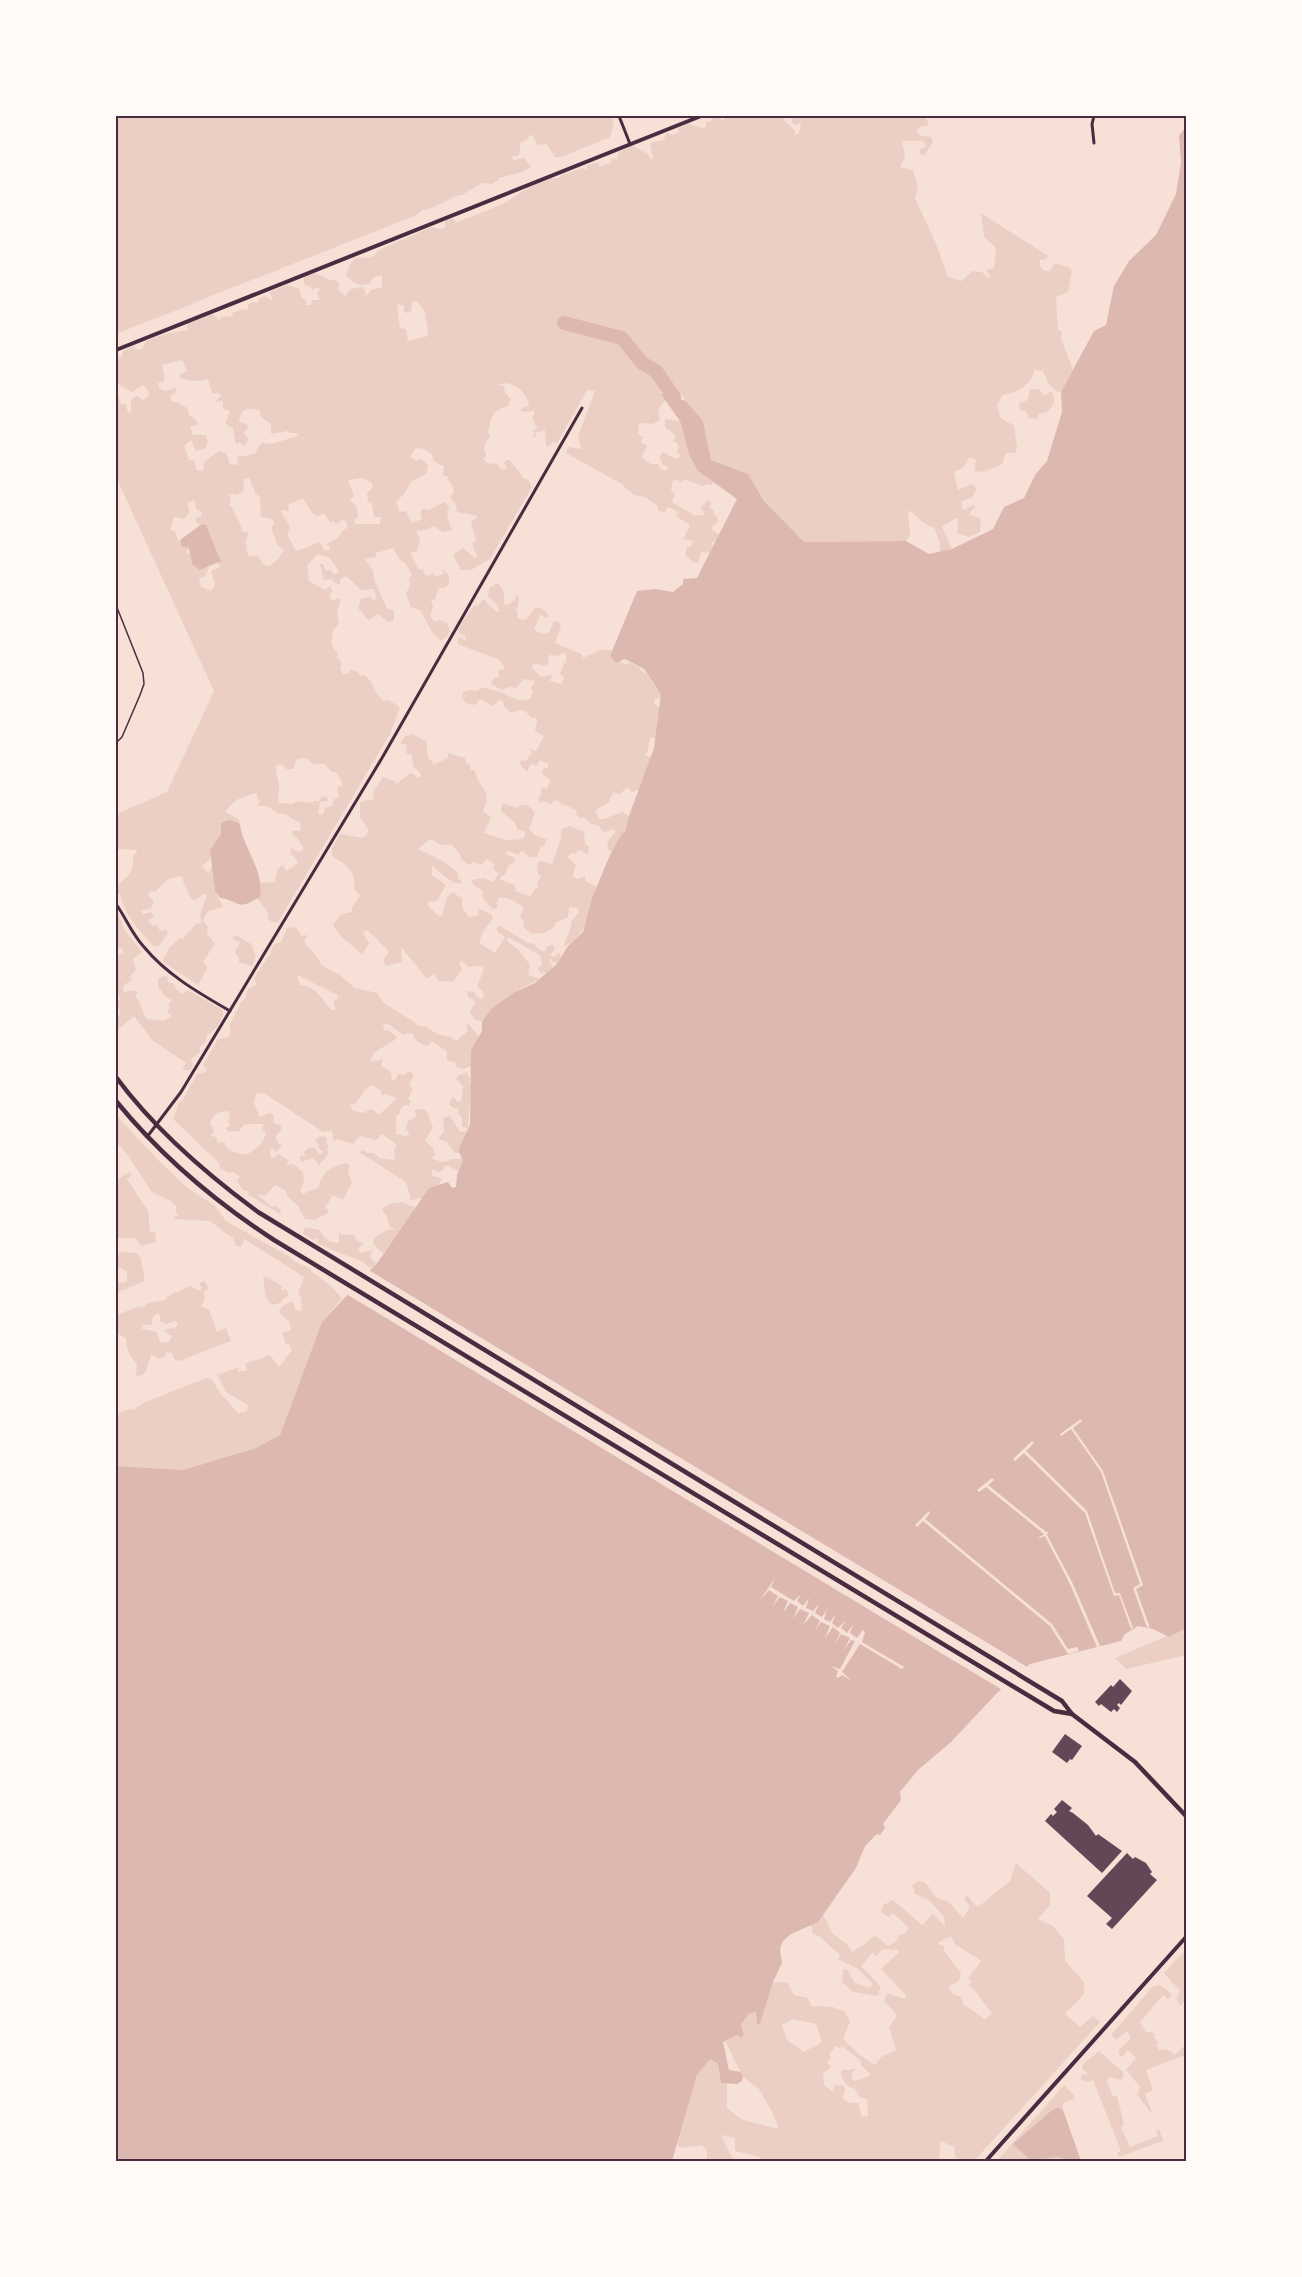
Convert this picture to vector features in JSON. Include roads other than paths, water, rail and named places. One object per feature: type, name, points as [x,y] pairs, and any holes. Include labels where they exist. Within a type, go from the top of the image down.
[{"type":"main road","points":[[116,1077],[157,1126],[186,1155],[222,1186],[281,1228],[1062,1701],[1072,1714],[1135,1762],[1186,1814]]},
{"type":"main road","points":[[116,1101],[178,1168],[213,1198],[274,1240],[1054,1711],[1072,1714]]},
{"type":"street","points":[[619,116],[630,144]]},
{"type":"street","points":[[116,350],[701,116]]},
{"type":"street","points":[[1094,116],[1092,124],[1094,143]]},
{"type":"street","points":[[147,1137],[181,1092],[387,749],[582,408]]},
{"type":"street","points":[[116,904],[143,947],[161,966],[179,980],[230,1011]]},
{"type":"street","points":[[985,2162],[1186,1937]]},
{"type":"lane","points":[[116,605],[116,611],[143,673],[144,684],[122,736],[116,743]]},
{"type":"waterway","points":[[564,323],[622,338],[642,363],[656,371],[674,397]]}]
